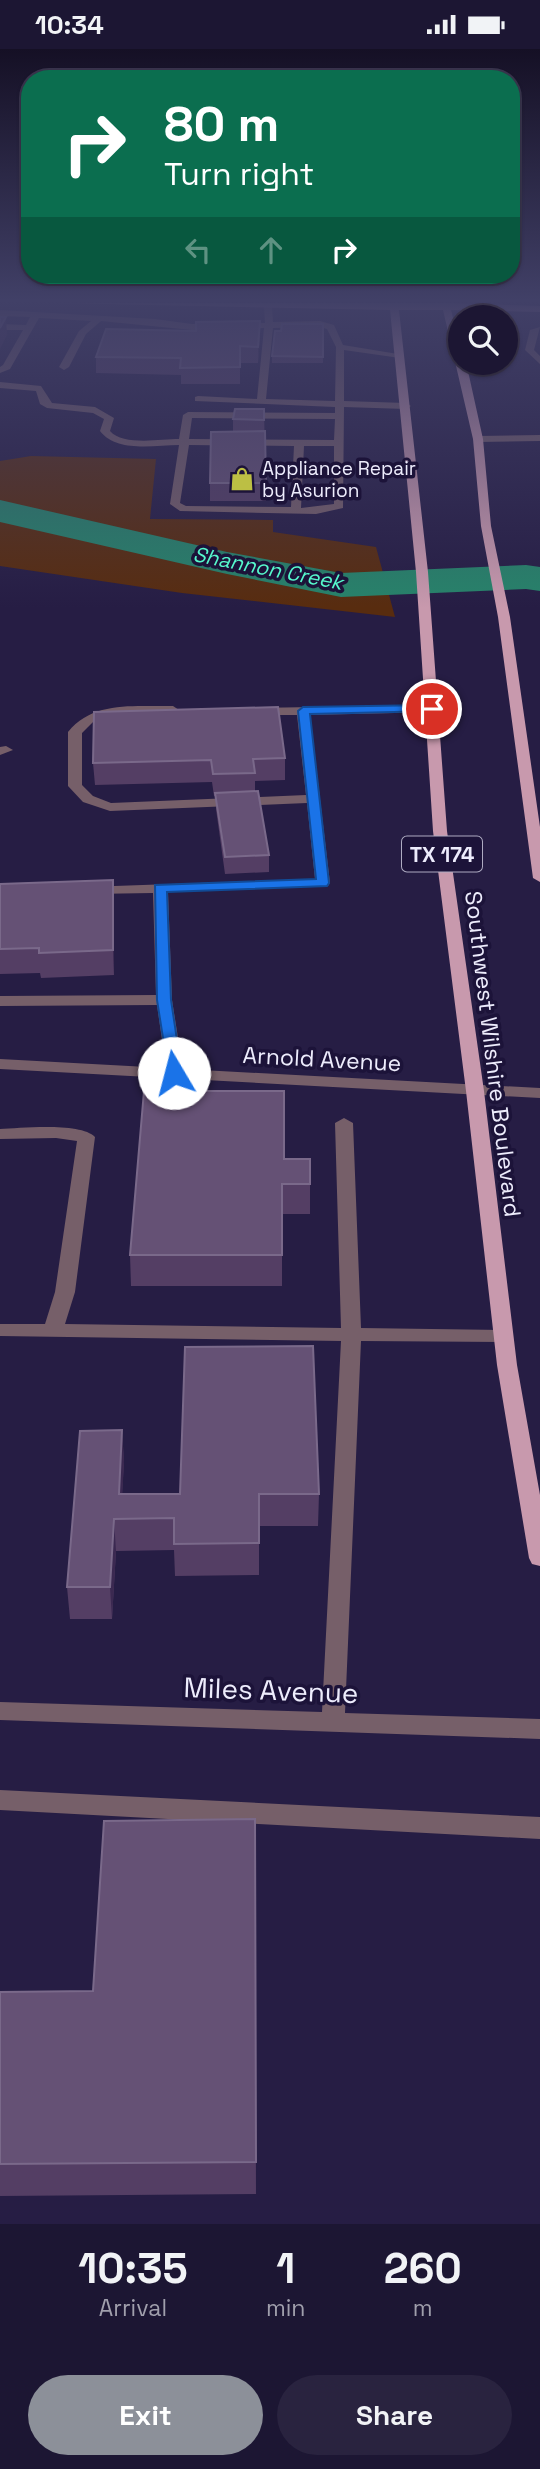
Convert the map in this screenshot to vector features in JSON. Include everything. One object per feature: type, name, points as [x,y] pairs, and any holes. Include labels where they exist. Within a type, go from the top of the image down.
[{"type":"main road","points":[[470,404],[478,439],[486,526],[504,617],[536,824],[540,878]]},
{"type":"main road","name":"Southwest Wilshire Boulevard","points":[[406,406],[422,572],[440,831],[475,1091],[503,1336],[540,1558]]},
{"type":"street","points":[[46,404],[102,412],[109,418],[106,431],[111,438],[117,440],[338,443]]},
{"type":"street","points":[[338,404],[339,506],[316,511],[296,511],[184,509],[175,505],[188,415],[338,416]]},
{"type":"street","points":[[372,404],[406,406]]},
{"type":"street","points":[[478,439],[540,438]]},
{"type":"street","points":[[296,511],[299,443]]},
{"type":"street","points":[[237,711],[432,709]]},
{"type":"street","points":[[183,711],[107,712],[81,723],[75,732],[75,786],[80,793],[110,807],[315,799]]},
{"type":"street","points":[[80,890],[323,883],[303,711]]},
{"type":"street","points":[[160,888],[164,1000],[174,1073]]},
{"type":"street","points":[[0,1001],[164,1000]]},
{"type":"street","name":"Arnold Avenue","points":[[0,1064],[540,1093]]},
{"type":"street","points":[[333,1722],[351,1334],[344,1123]]},
{"type":"street","points":[[0,1134],[56,1133],[86,1137],[65,1292],[53,1330]]},
{"type":"street","points":[[0,1330],[503,1336]]},
{"type":"street","name":"Miles Avenue","points":[[0,1711],[540,1729]]},
{"type":"street","points":[[0,1800],[540,1828]]},
{"type":"shaded area","points":[[31,456],[156,459],[150,519],[273,520],[273,532],[376,547],[395,617],[182,593],[0,566],[0,461]]},
{"type":"building","points":[[235,409],[264,409],[264,420],[233,419]]},
{"type":"building","points":[[265,431],[266,483],[210,483],[211,432]]},
{"type":"building","points":[[278,707],[285,758],[253,759],[255,773],[213,774],[211,760],[93,763],[94,712]]},
{"type":"building","points":[[258,791],[269,855],[225,857],[215,793]]},
{"type":"building","points":[[113,880],[113,950],[39,953],[39,948],[0,949],[0,884]]},
{"type":"building","points":[[144,1091],[284,1091],[284,1159],[310,1159],[310,1184],[282,1184],[282,1255],[130,1255]]},
{"type":"building","points":[[313,1346],[319,1494],[259,1494],[259,1543],[174,1544],[174,1518],[114,1519],[110,1587],[67,1587],[80,1431],[122,1430],[119,1494],[180,1494],[185,1347]]},
{"type":"building","points":[[255,1819],[256,2162],[0,2164],[0,1992],[93,1991],[104,1821]]},
{"type":"waterway","name":"Shannon Creek","points":[[0,511],[227,563],[341,585],[526,577],[540,579]]},
{"type":"place","name":"Appliance Repair by Asurion","points":[[242,479]]},
{"type":"route","points":[[174,1073],[164,1000],[160,888],[323,883],[303,711],[432,709]]}]
